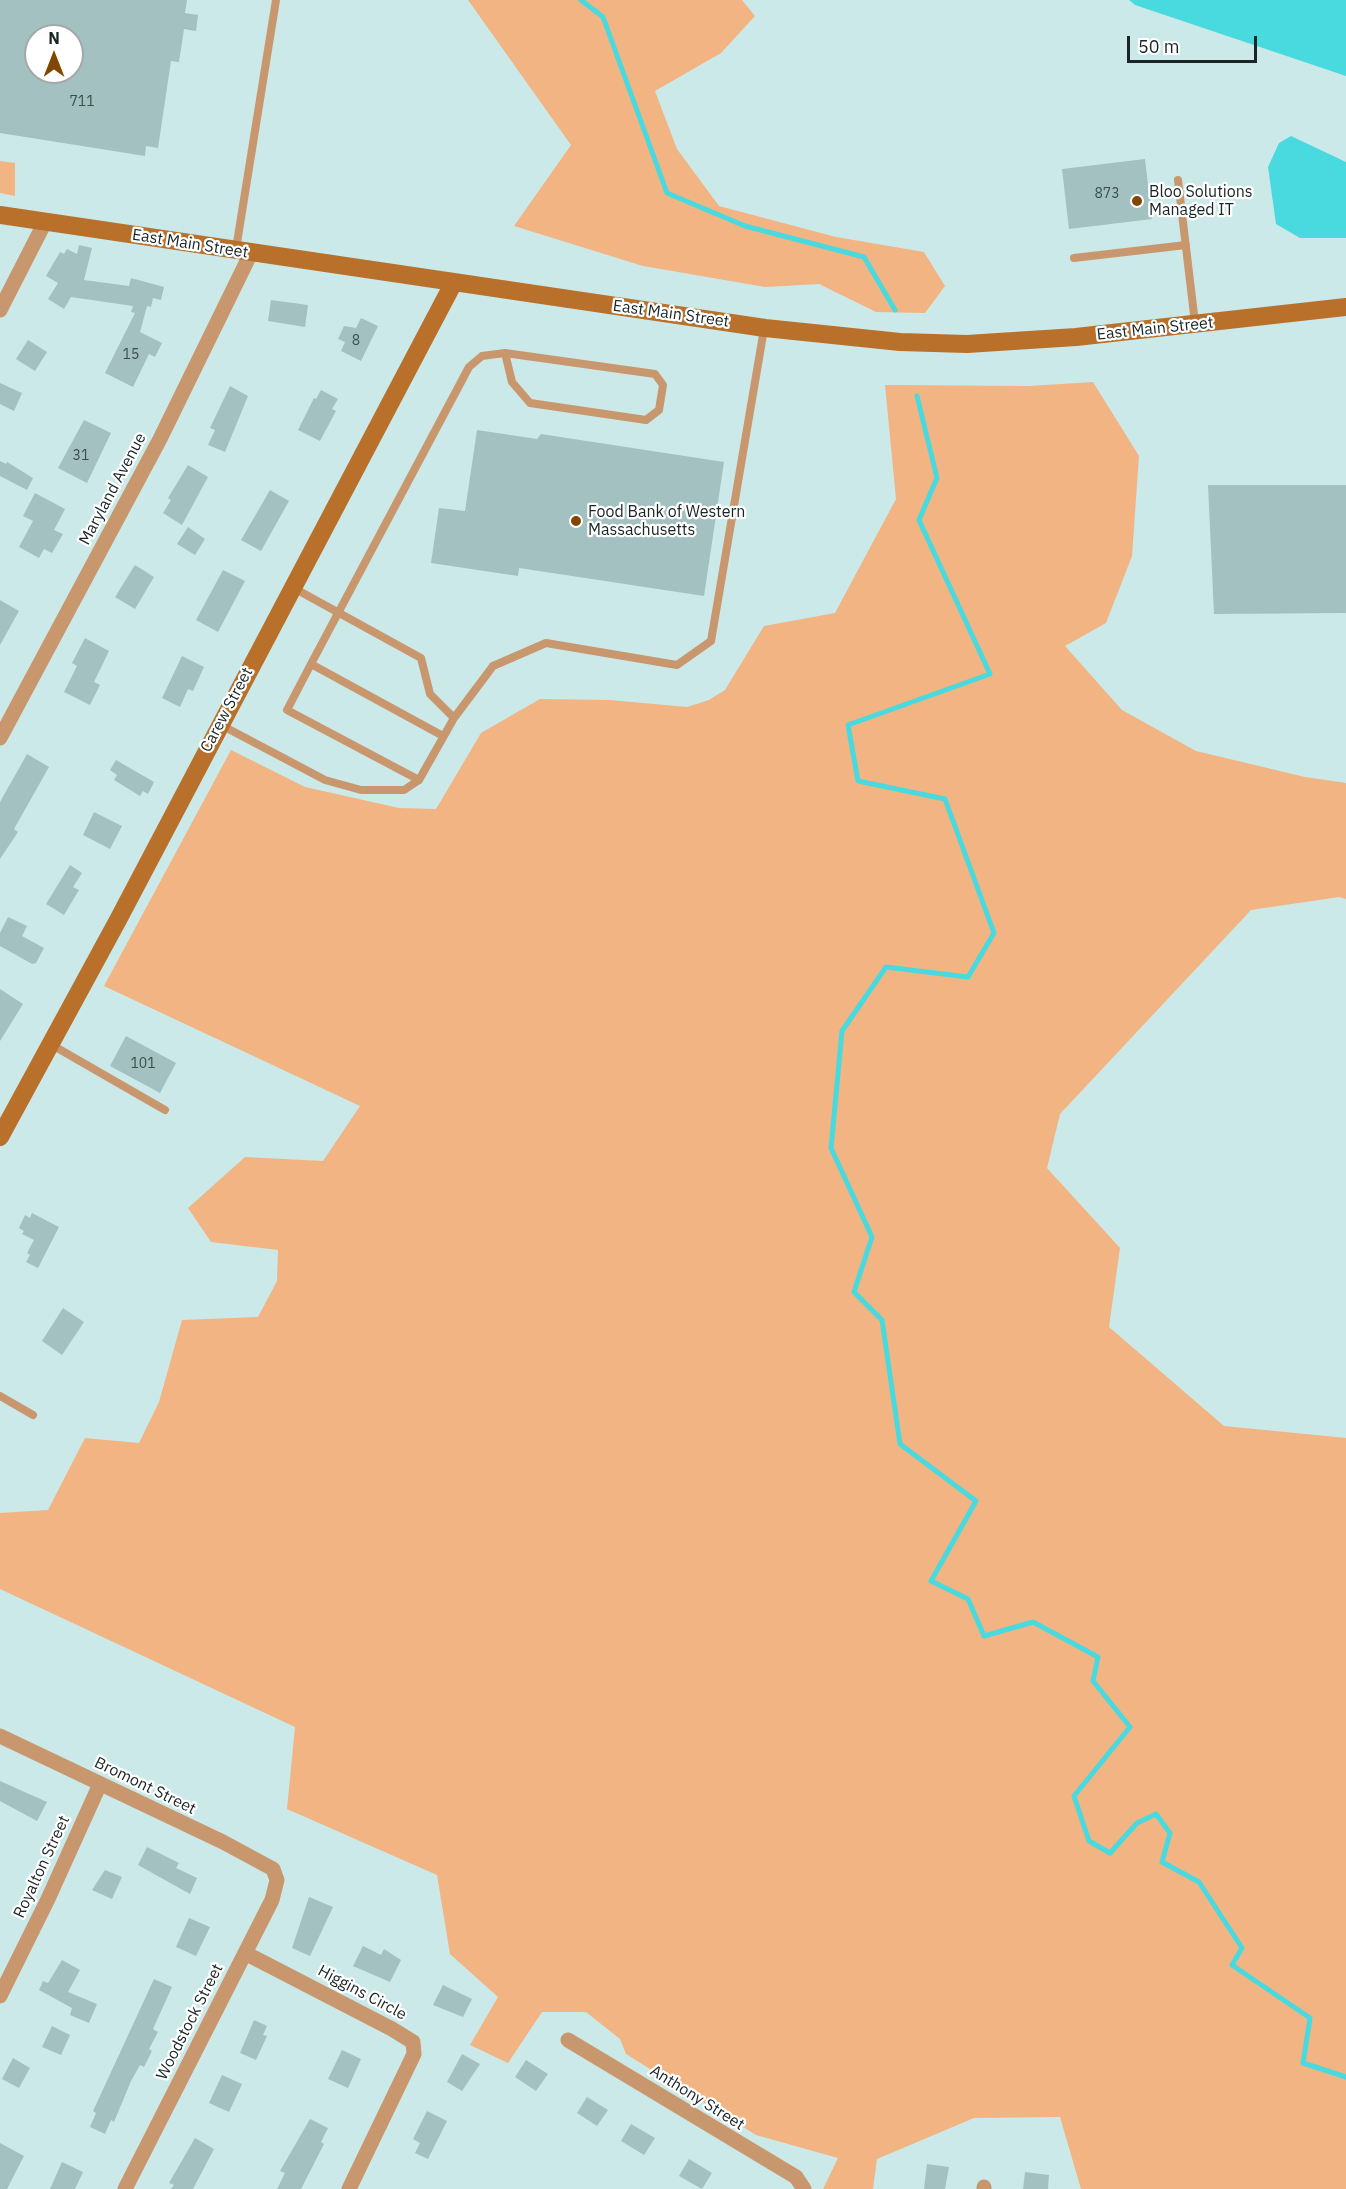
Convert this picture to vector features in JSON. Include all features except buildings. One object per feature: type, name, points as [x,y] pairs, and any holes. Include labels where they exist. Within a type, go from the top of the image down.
[{"type":"main road","name":"East Main Street","points":[[0,215],[765,328],[900,342],[967,344],[1076,337],[1346,307]]},
{"type":"main road","name":"Carew Street","points":[[0,1137],[454,282]]},
{"type":"street","points":[[0,310],[45,222]]},
{"type":"street","name":"Maryland Avenue","points":[[0,738],[160,439],[244,252]]},
{"type":"street","name":"Bromont Street","points":[[0,1736],[273,1869]]},
{"type":"street","name":"Royalton Street","points":[[0,1996],[48,1899],[100,1784]]},
{"type":"street","name":"Woodstock Street","points":[[125,2189],[272,1900],[277,1880],[273,1869]]},
{"type":"street","name":"Higgins Circle","points":[[245,1953],[413,2042],[414,2054],[349,2189]]},
{"type":"street","name":"Anthony Street","points":[[568,2040],[796,2177],[804,2189]]},
{"type":"lane","points":[[244,252],[276,0]]},
{"type":"lane","points":[[1178,180],[1195,324]]},
{"type":"lane","points":[[1074,258],[1186,244]]},
{"type":"lane","points":[[220,724],[325,780],[361,789],[404,790],[419,780],[454,718],[493,666],[546,643],[677,664],[711,641],[765,328]]},
{"type":"lane","points":[[419,780],[287,710],[469,367],[482,356],[505,353],[655,374],[663,385],[658,410],[646,420],[530,403],[512,382],[505,353]]},
{"type":"lane","points":[[293,587],[421,658],[430,694],[454,718]]},
{"type":"lane","points":[[311,664],[443,736]]},
{"type":"lane","points":[[51,1044],[165,1110]]},
{"type":"lane","points":[[0,1396],[33,1414]]},
{"type":"shaded area","points":[[468,0],[742,0],[755,16],[721,53],[655,91],[677,149],[719,206],[836,237],[924,252],[945,286],[925,313],[876,312],[819,284],[765,287],[643,266],[514,226],[571,145]]},
{"type":"shaded area","points":[[0,161],[15,163],[15,196],[0,193]]},
{"type":"shaded area","points":[[1093,382],[1139,456],[1132,556],[1106,623],[1065,646],[1122,710],[1196,751],[1305,777],[1346,783],[1346,899],[1339,897],[1251,910],[1060,1114],[1047,1168],[1120,1248],[1109,1327],[1224,1426],[1346,1438],[1346,2189],[1081,2189],[1060,2117],[974,2118],[877,2159],[873,2189],[823,2189],[838,2158],[756,2135],[626,2054],[620,2039],[586,2012],[542,2012],[508,2063],[470,2045],[498,1997],[450,1954],[437,1875],[287,1809],[295,1727],[0,1589],[0,1513],[48,1510],[85,1438],[139,1443],[159,1402],[182,1320],[258,1317],[277,1281],[278,1250],[211,1242],[188,1208],[245,1157],[323,1161],[360,1106],[104,986],[231,750],[305,787],[399,808],[436,809],[481,733],[540,699],[610,700],[687,707],[709,700],[725,690],[764,626],[835,613],[896,499],[885,385],[1030,386]]},
{"type":"water","points":[[1129,0],[1346,0],[1346,76],[1135,5]]},
{"type":"water","points":[[1291,136],[1346,162],[1346,238],[1300,238],[1276,224],[1268,167],[1279,143]]},
{"type":"waterway","points":[[581,0],[603,17],[667,193],[745,226],[864,257],[895,310]]},
{"type":"waterway","points":[[917,396],[937,478],[919,520],[990,674],[848,725],[858,781],[945,799],[994,933],[968,977],[886,967],[842,1031],[831,1148],[872,1237],[854,1292],[882,1320],[900,1444],[976,1501],[931,1581],[968,1599],[984,1636],[1033,1622],[1098,1657],[1093,1681],[1130,1727],[1074,1796],[1089,1841],[1110,1853],[1137,1823],[1156,1814],[1170,1833],[1162,1862],[1199,1882],[1242,1948],[1232,1965],[1310,2018],[1303,2063],[1346,2077]]},
{"type":"place","name":"Bloo Solutions Managed IT","points":[[1137,201]]},
{"type":"place","name":"Food Bank of Western Massachusetts","points":[[576,521]]}]
